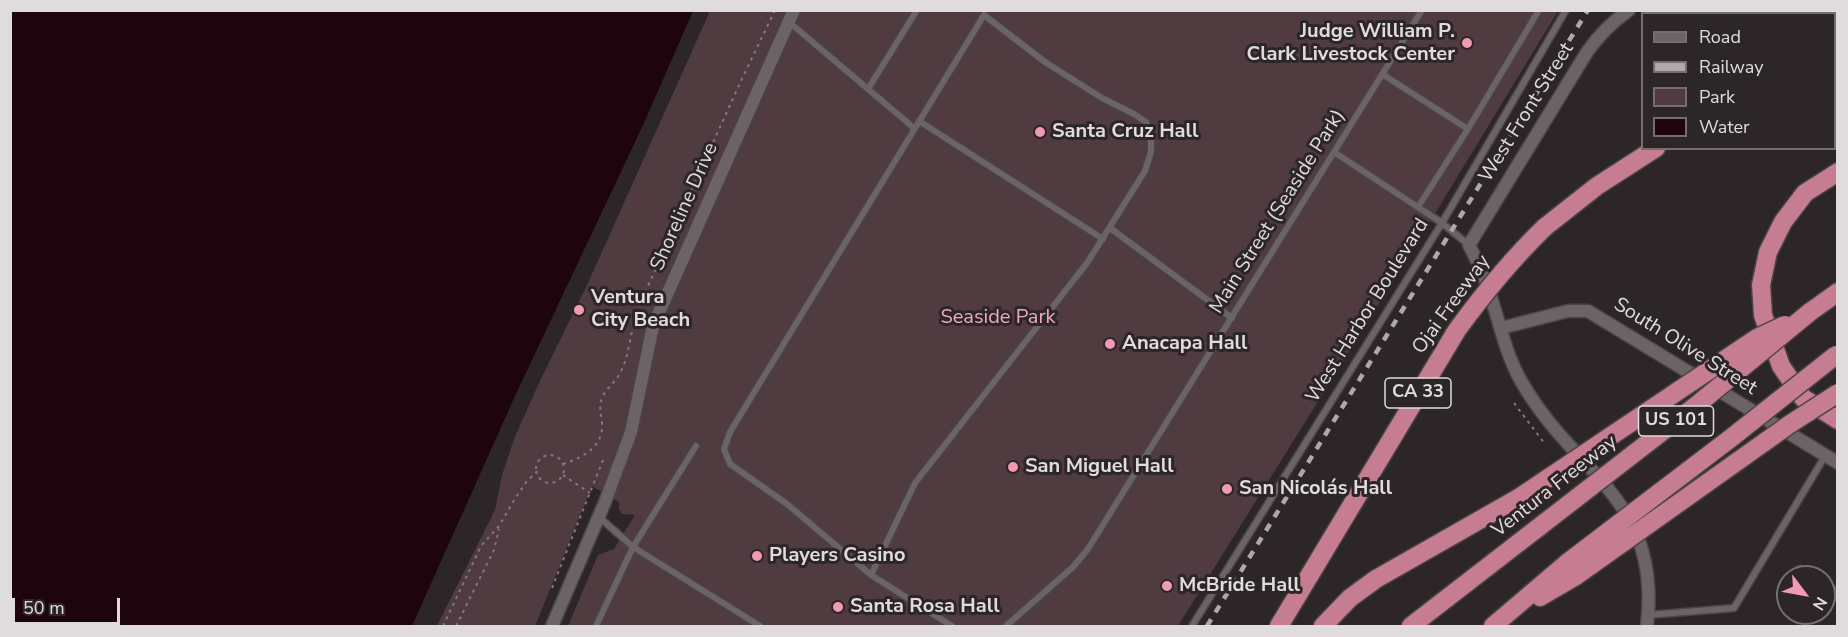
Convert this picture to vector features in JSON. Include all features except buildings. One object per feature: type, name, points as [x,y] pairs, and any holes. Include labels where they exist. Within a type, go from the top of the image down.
[{"type":"highway","name":"Ojai Freeway","points":[[1279,627],[1457,330],[1481,296],[1545,227],[1597,186],[1653,150]]},
{"type":"highway","points":[[1838,172],[1805,194],[1783,222],[1768,252],[1761,285],[1763,315],[1781,366],[1803,398],[1838,420]]},
{"type":"highway","name":"Ventura Freeway","points":[[1411,627],[1838,292]]},
{"type":"highway","points":[[1323,627],[1350,598],[1376,579],[1520,497],[1756,338],[1810,312]]},
{"type":"highway","name":"US 101","points":[[1572,569],[1721,445],[1837,354]]},
{"type":"highway","points":[[1496,624],[1572,569],[1838,393]]},
{"type":"street","name":"West Front Street","points":[[1469,245],[1587,52],[1600,35],[1629,10]]},
{"type":"street","name":"Shoreline Drive","points":[[552,627],[631,432],[653,326],[792,16]]},
{"type":"street","points":[[1469,245],[1486,282],[1514,369],[1530,397],[1606,485],[1631,522],[1645,561],[1648,621]]},
{"type":"street","name":"South Olive Street","points":[[1501,328],[1568,311],[1588,311],[1838,463]]},
{"type":"lane","points":[[868,89],[917,10]]},
{"type":"lane","name":"Main Street (Seaside Park)","points":[[1006,627],[1073,567],[1088,549],[1422,10]]},
{"type":"lane","points":[[1418,207],[1539,10]]},
{"type":"lane","name":"West Harbor Boulevard","points":[[1192,627],[1442,223],[1566,10]]},
{"type":"lane","points":[[871,575],[915,483],[1087,263],[1149,161],[1152,145],[1146,122],[1045,62],[984,15],[730,432],[724,449],[730,464],[787,504],[871,575],[950,626]]},
{"type":"lane","points":[[792,16],[868,89],[914,128]]},
{"type":"lane","points":[[1382,74],[1468,129]]},
{"type":"lane","points":[[918,121],[1103,239]]},
{"type":"lane","points":[[1334,152],[1453,230],[1469,245]]},
{"type":"lane","points":[[1110,228],[1232,318]]},
{"type":"lane","points":[[596,627],[633,547],[696,446]]},
{"type":"lane","points":[[1648,621],[1734,608],[1826,456]]},
{"type":"lane","points":[[598,517],[633,547],[760,627]]},
{"type":"path","points":[[563,464],[585,455],[599,439],[602,423],[599,409],[601,402],[623,368],[643,297],[775,10]]},
{"type":"path","points":[[1514,403],[1545,444]]},
{"type":"path","points":[[443,627],[481,546],[499,526],[516,497],[537,472],[538,462],[545,456],[558,457],[563,464],[562,475],[556,481],[542,480],[537,472]]},
{"type":"path","points":[[552,588],[603,460]]},
{"type":"path","points":[[562,475],[590,493]]},
{"type":"path","points":[[456,627],[494,550],[499,526]]},
{"type":"green space","name":"Seaside Park","points":[[710,11],[1558,11],[1433,217],[1178,626],[568,626],[598,555],[614,549],[635,515],[622,514],[619,502],[592,486],[535,626],[437,626],[495,510],[502,475],[514,439],[588,283]]},
{"type":"water","points":[[10,11],[693,11],[644,123],[515,396],[412,626],[11,626]]},
{"type":"railway","points":[[1207,626],[1588,10]]},
{"type":"place","name":"Judge William P. Clark Livestock Center","points":[[1467,43]]},
{"type":"place","name":"Santa Cruz Hall","points":[[1040,132]]},
{"type":"place","name":"Ventura City Beach","points":[[579,310]]},
{"type":"place","name":"Anacapa Hall","points":[[1110,344]]},
{"type":"place","name":"San Miguel Hall","points":[[1013,467]]},
{"type":"place","name":"San Nicolás Hall","points":[[1227,489]]},
{"type":"place","name":"Players Casino","points":[[757,556]]},
{"type":"place","name":"McBride Hall","points":[[1167,586]]},
{"type":"place","name":"Santa Rosa Hall","points":[[838,607]]}]
